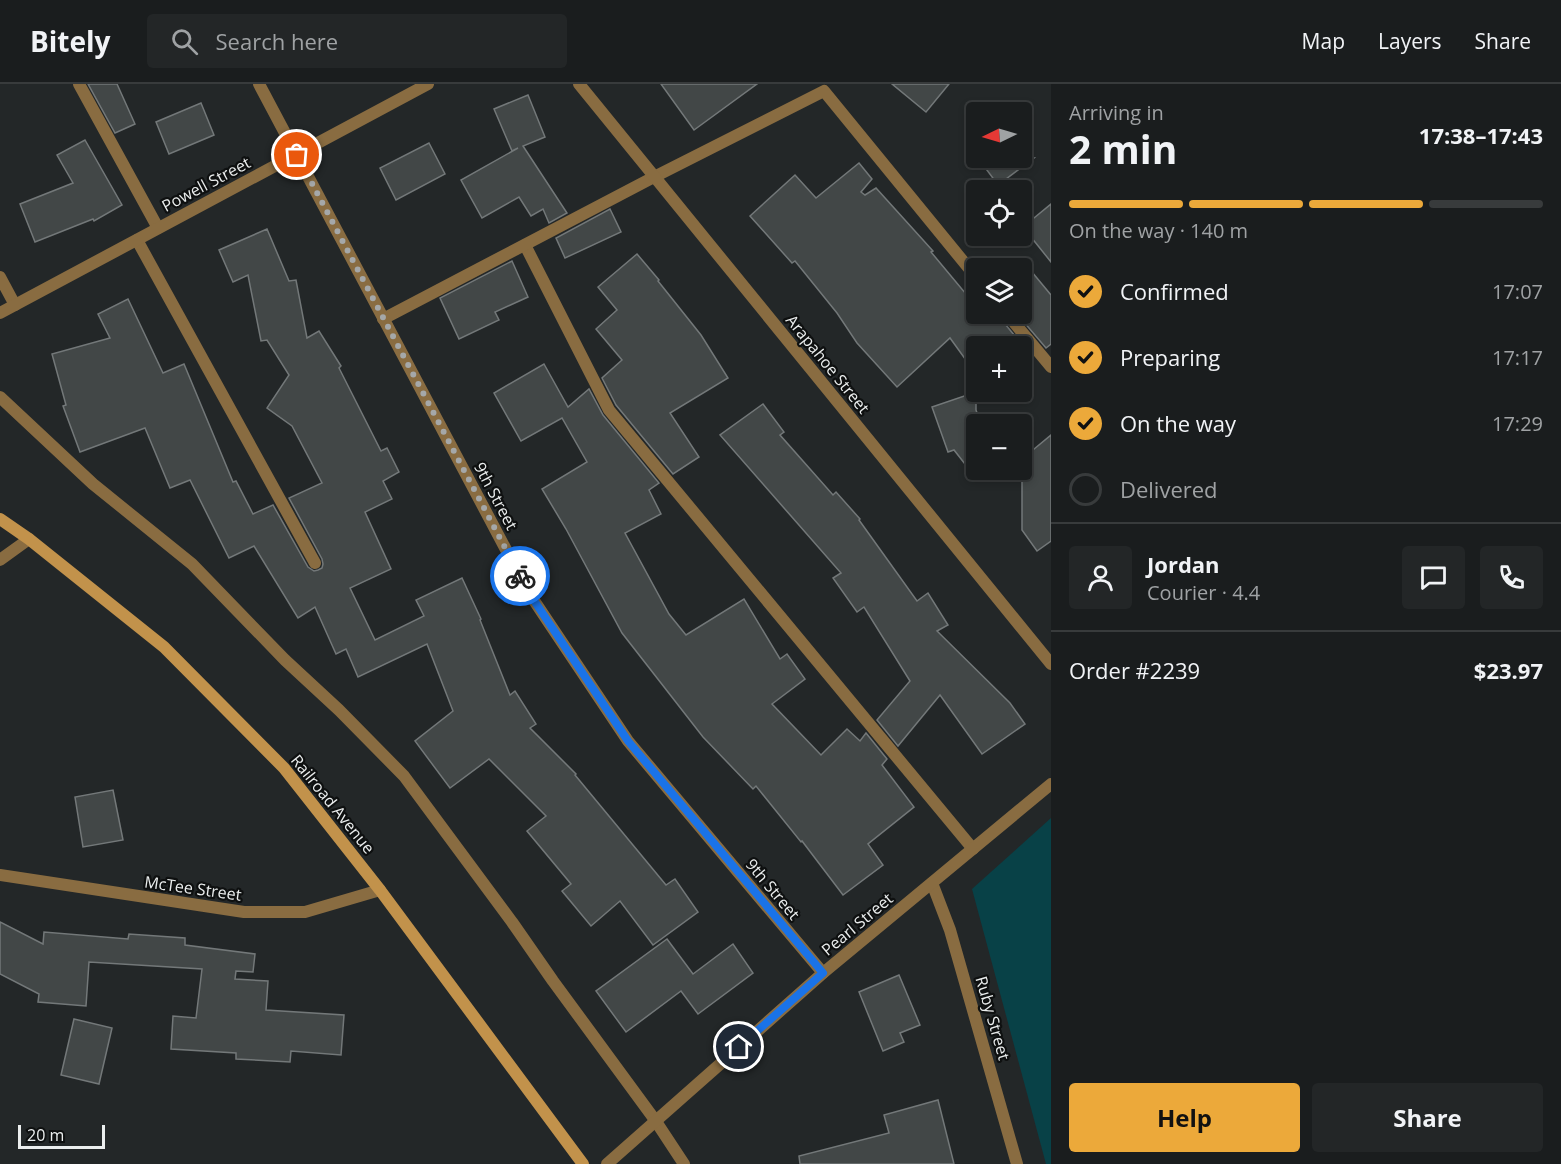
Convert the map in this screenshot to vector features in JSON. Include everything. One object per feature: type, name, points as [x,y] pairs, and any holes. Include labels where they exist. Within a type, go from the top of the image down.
[{"type":"street","points":[[79,84],[158,228]]},
{"type":"street","name":"9th Street","points":[[259,84],[529,593],[628,741],[823,973]]},
{"type":"street","name":"Powell Street","points":[[0,313],[428,84]]},
{"type":"street","name":"Arapahoe Street","points":[[579,84],[1051,664]]},
{"type":"street","points":[[384,319],[654,177],[824,91],[966,265]]},
{"type":"street","points":[[137,240],[315,563]]},
{"type":"street","points":[[525,245],[609,410],[974,849]]},
{"type":"street","points":[[0,277],[15,305]]},
{"type":"street","points":[[1015,324],[1051,367]]},
{"type":"street","points":[[0,397],[93,484],[192,564],[285,660],[405,776],[655,1120],[684,1164]]},
{"type":"street","name":"Railroad Avenue","points":[[0,519],[29,539],[164,647],[285,768],[380,890],[583,1164]]},
{"type":"street","points":[[0,560],[29,539]]},
{"type":"street","name":"Pearl Street","points":[[607,1164],[823,973],[1051,784]]},
{"type":"street","name":"McTee Street","points":[[0,875],[243,912],[305,912],[380,890]]},
{"type":"street","name":"Ruby Street","points":[[932,884],[950,930],[1017,1164]]},
{"type":"shaded area","points":[[1051,818],[1051,1164],[1046,1164],[972,889]]},
{"type":"building","points":[[88,84],[117,84],[135,124],[115,133]]},
{"type":"building","points":[[661,84],[757,84],[694,130]]},
{"type":"building","points":[[892,84],[949,84],[926,112]]},
{"type":"building","points":[[528,95],[545,137],[523,146],[567,213],[549,223],[543,209],[531,216],[519,197],[482,218],[461,180],[518,148],[512,151],[494,109]]},
{"type":"building","points":[[201,103],[214,135],[169,154],[156,122]]},
{"type":"building","points":[[85,140],[122,205],[94,221],[93,219],[35,242],[20,204],[73,183],[57,155]]},
{"type":"building","points":[[429,143],[445,174],[396,200],[380,168]]},
{"type":"building","points":[[859,163],[872,179],[861,192],[865,195],[876,188],[933,251],[931,252],[966,294],[966,324],[1005,324],[1015,336],[966,336],[966,360],[950,338],[897,387],[857,343],[837,313],[795,261],[792,263],[750,216],[795,175],[816,198]]},
{"type":"building","points":[[985,168],[1021,168],[1005,180],[994,180]]},
{"type":"building","points":[[1051,204],[1051,262],[1032,238],[1032,220]]},
{"type":"building","points":[[610,209],[621,232],[565,258],[556,238]]},
{"type":"building","points":[[267,229],[289,281],[296,280],[307,338],[319,331],[341,366],[339,368],[381,451],[387,448],[399,472],[383,481],[392,499],[365,512],[391,569],[350,588],[375,640],[424,616],[416,600],[462,578],[481,619],[510,695],[515,691],[536,724],[530,728],[576,774],[666,885],[675,879],[698,912],[653,945],[620,901],[591,926],[562,891],[571,884],[527,831],[546,816],[489,759],[450,788],[415,741],[453,711],[427,644],[358,677],[346,649],[336,654],[315,607],[298,618],[254,546],[229,558],[190,480],[170,488],[145,428],[80,452],[63,406],[66,405],[52,354],[110,338],[98,314],[128,299],[163,373],[184,364],[233,482],[236,481],[253,514],[273,505],[308,567],[314,571],[322,568],[322,559],[289,498],[322,483],[292,426],[267,408],[289,375],[267,340],[261,341],[248,275],[233,282],[219,250]]},
{"type":"building","points":[[637,254],[701,335],[728,378],[670,413],[699,457],[673,474],[616,405],[602,378],[622,360],[596,329],[617,310],[598,287]]},
{"type":"building","points":[[512,261],[528,297],[495,312],[499,320],[459,339],[440,298]]},
{"type":"building","points":[[1032,272],[1051,295],[1051,344],[1046,348],[1026,324],[1032,324]]},
{"type":"building","points":[[544,364],[568,407],[589,389],[603,415],[659,483],[649,490],[661,514],[625,533],[669,614],[686,635],[744,599],[780,659],[787,654],[805,679],[772,704],[821,755],[847,729],[860,741],[866,733],[887,759],[882,765],[914,807],[868,844],[883,865],[843,895],[756,786],[753,789],[703,737],[622,633],[542,489],[587,462],[562,418],[521,441],[494,393]]},
{"type":"building","points":[[966,395],[966,402],[976,402],[977,414],[966,414],[966,465],[954,450],[948,452],[932,407]]},
{"type":"building","points":[[763,404],[784,432],[780,435],[833,495],[836,492],[860,519],[917,601],[928,593],[948,625],[937,631],[1010,703],[1025,724],[982,754],[940,695],[898,746],[877,720],[910,681],[864,607],[857,612],[833,578],[841,573],[720,435]]},
{"type":"building","points":[[1051,435],[1051,541],[1037,551],[1022,530],[1022,480],[1032,480],[1032,451]]},
{"type":"building","points":[[113,790],[123,840],[83,847],[75,797]]},
{"type":"building","points":[[0,922],[43,944],[44,932],[128,939],[129,934],[185,938],[185,945],[255,954],[253,972],[236,971],[235,979],[268,981],[266,1010],[344,1015],[341,1055],[291,1051],[290,1062],[236,1059],[236,1053],[171,1049],[173,1016],[196,1018],[202,969],[89,962],[86,1006],[38,1002],[39,994],[0,974]]},
{"type":"building","points":[[667,939],[693,974],[733,944],[753,973],[698,1014],[681,991],[626,1032],[596,991]]},
{"type":"building","points":[[899,975],[920,1025],[900,1033],[904,1042],[883,1051],[859,992]]},
{"type":"building","points":[[74,1019],[112,1028],[99,1084],[61,1075]]},
{"type":"building","points":[[938,1100],[954,1164],[800,1164],[799,1156],[889,1133],[884,1115]]},
{"type":"way so far","points":[[297,155],[520,576]]},
{"type":"route","points":[[520,576],[628,741],[823,973],[739,1047]]}]
